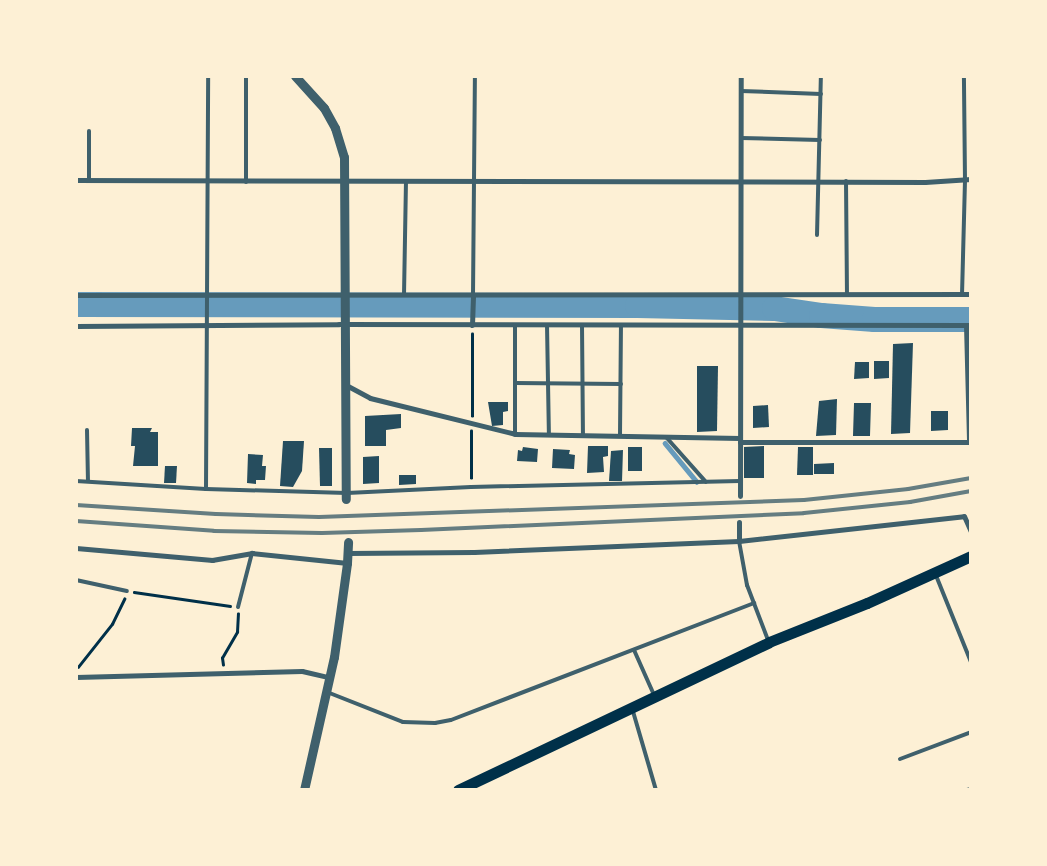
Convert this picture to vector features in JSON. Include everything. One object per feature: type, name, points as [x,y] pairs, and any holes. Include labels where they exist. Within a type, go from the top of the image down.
[{"type":"main road","points":[[458,790],[654,695],[769,642],[867,603],[971,556]]},
{"type":"street","points":[[295,76],[324,108],[335,128],[344,157],[347,496]]},
{"type":"street","points":[[740,496],[741,76]]},
{"type":"street","points":[[76,180],[246,182],[968,180]]},
{"type":"street","points":[[76,295],[971,294]]},
{"type":"street","points":[[472,325],[473,295]]},
{"type":"street","points":[[76,326],[346,324],[621,326],[968,325],[970,442],[740,440],[515,434],[370,398],[346,385]]},
{"type":"street","points":[[348,554],[474,552],[739,541],[964,516],[971,532]]},
{"type":"street","points":[[739,522],[739,541]]},
{"type":"street","points":[[304,790],[334,656],[347,563],[348,542]]},
{"type":"street","points":[[76,548],[212,560],[252,553],[347,563]]},
{"type":"street","points":[[76,677],[302,671],[328,678]]},
{"type":"lane","points":[[206,489],[209,182],[208,76]]},
{"type":"lane","points":[[246,76],[246,182]]},
{"type":"lane","points":[[473,295],[475,76]]},
{"type":"lane","points":[[817,235],[821,76]]},
{"type":"lane","points":[[962,295],[968,180],[964,76]]},
{"type":"lane","points":[[741,91],[821,94]]},
{"type":"lane","points":[[89,131],[89,180]]},
{"type":"lane","points":[[741,138],[820,140]]},
{"type":"lane","points":[[404,295],[406,181]]},
{"type":"lane","points":[[846,181],[847,295]]},
{"type":"lane","points":[[515,325],[515,434]]},
{"type":"lane","points":[[547,325],[549,435]]},
{"type":"lane","points":[[582,325],[583,436]]},
{"type":"lane","points":[[620,436],[621,326]]},
{"type":"lane","points":[[515,382],[621,384]]},
{"type":"lane","points":[[87,430],[88,481]]},
{"type":"lane","points":[[666,437],[706,482]]},
{"type":"lane","points":[[76,481],[347,496],[471,487],[740,482]]},
{"type":"lane","points":[[739,541],[746,585],[769,642]]},
{"type":"lane","points":[[238,607],[252,553]]},
{"type":"lane","points":[[935,573],[971,662]]},
{"type":"lane","points":[[76,580],[128,591]]},
{"type":"lane","points":[[325,691],[403,722],[435,723],[451,720],[754,603]]},
{"type":"lane","points":[[634,650],[654,695]]},
{"type":"lane","points":[[631,706],[656,790]]},
{"type":"lane","points":[[900,759],[971,732]]},
{"type":"path","points":[[471,487],[472,325]]},
{"type":"path","points":[[76,671],[112,624],[128,591],[238,607],[237,632],[222,658],[224,673]]},
{"type":"building","points":[[913,343],[910,433],[891,434],[893,344]]},
{"type":"building","points":[[874,361],[889,361],[889,378],[874,379]]},
{"type":"building","points":[[855,362],[869,362],[869,378],[854,379]]},
{"type":"building","points":[[697,366],[718,366],[717,431],[697,432]]},
{"type":"building","points":[[837,399],[836,435],[816,436],[819,401]]},
{"type":"building","points":[[488,402],[508,402],[508,411],[503,412],[503,425],[492,426]]},
{"type":"building","points":[[854,403],[871,403],[870,436],[853,436]]},
{"type":"building","points":[[768,405],[769,427],[753,428],[753,406]]},
{"type":"building","points":[[931,411],[948,411],[948,430],[931,431]]},
{"type":"building","points":[[401,414],[401,428],[386,430],[386,446],[365,446],[365,416]]},
{"type":"building","points":[[132,428],[152,428],[150,432],[158,432],[158,466],[133,466],[135,446],[131,446]]},
{"type":"building","points":[[283,441],[304,441],[302,471],[293,487],[280,486]]},
{"type":"building","points":[[588,446],[608,446],[608,456],[603,457],[604,472],[587,473]]},
{"type":"building","points":[[764,446],[764,478],[744,478],[744,447]]},
{"type":"building","points":[[523,447],[538,449],[537,462],[517,461],[518,450],[522,451]]},
{"type":"building","points":[[628,447],[642,447],[642,471],[628,471]]},
{"type":"building","points":[[798,447],[813,447],[813,475],[797,475]]},
{"type":"building","points":[[319,448],[332,448],[332,486],[320,486]]},
{"type":"building","points":[[553,449],[570,450],[569,454],[575,455],[574,469],[552,468]]},
{"type":"building","points":[[623,450],[622,481],[609,481],[611,451]]},
{"type":"building","points":[[248,454],[263,455],[262,466],[266,466],[265,480],[256,480],[256,484],[247,483]]},
{"type":"building","points":[[379,456],[379,483],[363,484],[363,457]]},
{"type":"building","points":[[834,463],[834,474],[814,474],[814,464]]},
{"type":"building","points":[[165,466],[177,466],[176,483],[164,483]]},
{"type":"building","points":[[399,475],[416,475],[416,484],[399,485]]},
{"type":"waterway","points":[[76,304],[637,305],[774,308],[821,315],[874,319],[971,319]]},
{"type":"waterway","points":[[665,443],[697,482]]},
{"type":"railway","points":[[76,505],[216,514],[319,517],[804,500],[908,489],[971,478]]},
{"type":"railway","points":[[76,521],[214,531],[322,533],[421,530],[804,513],[910,502],[971,491]]}]
